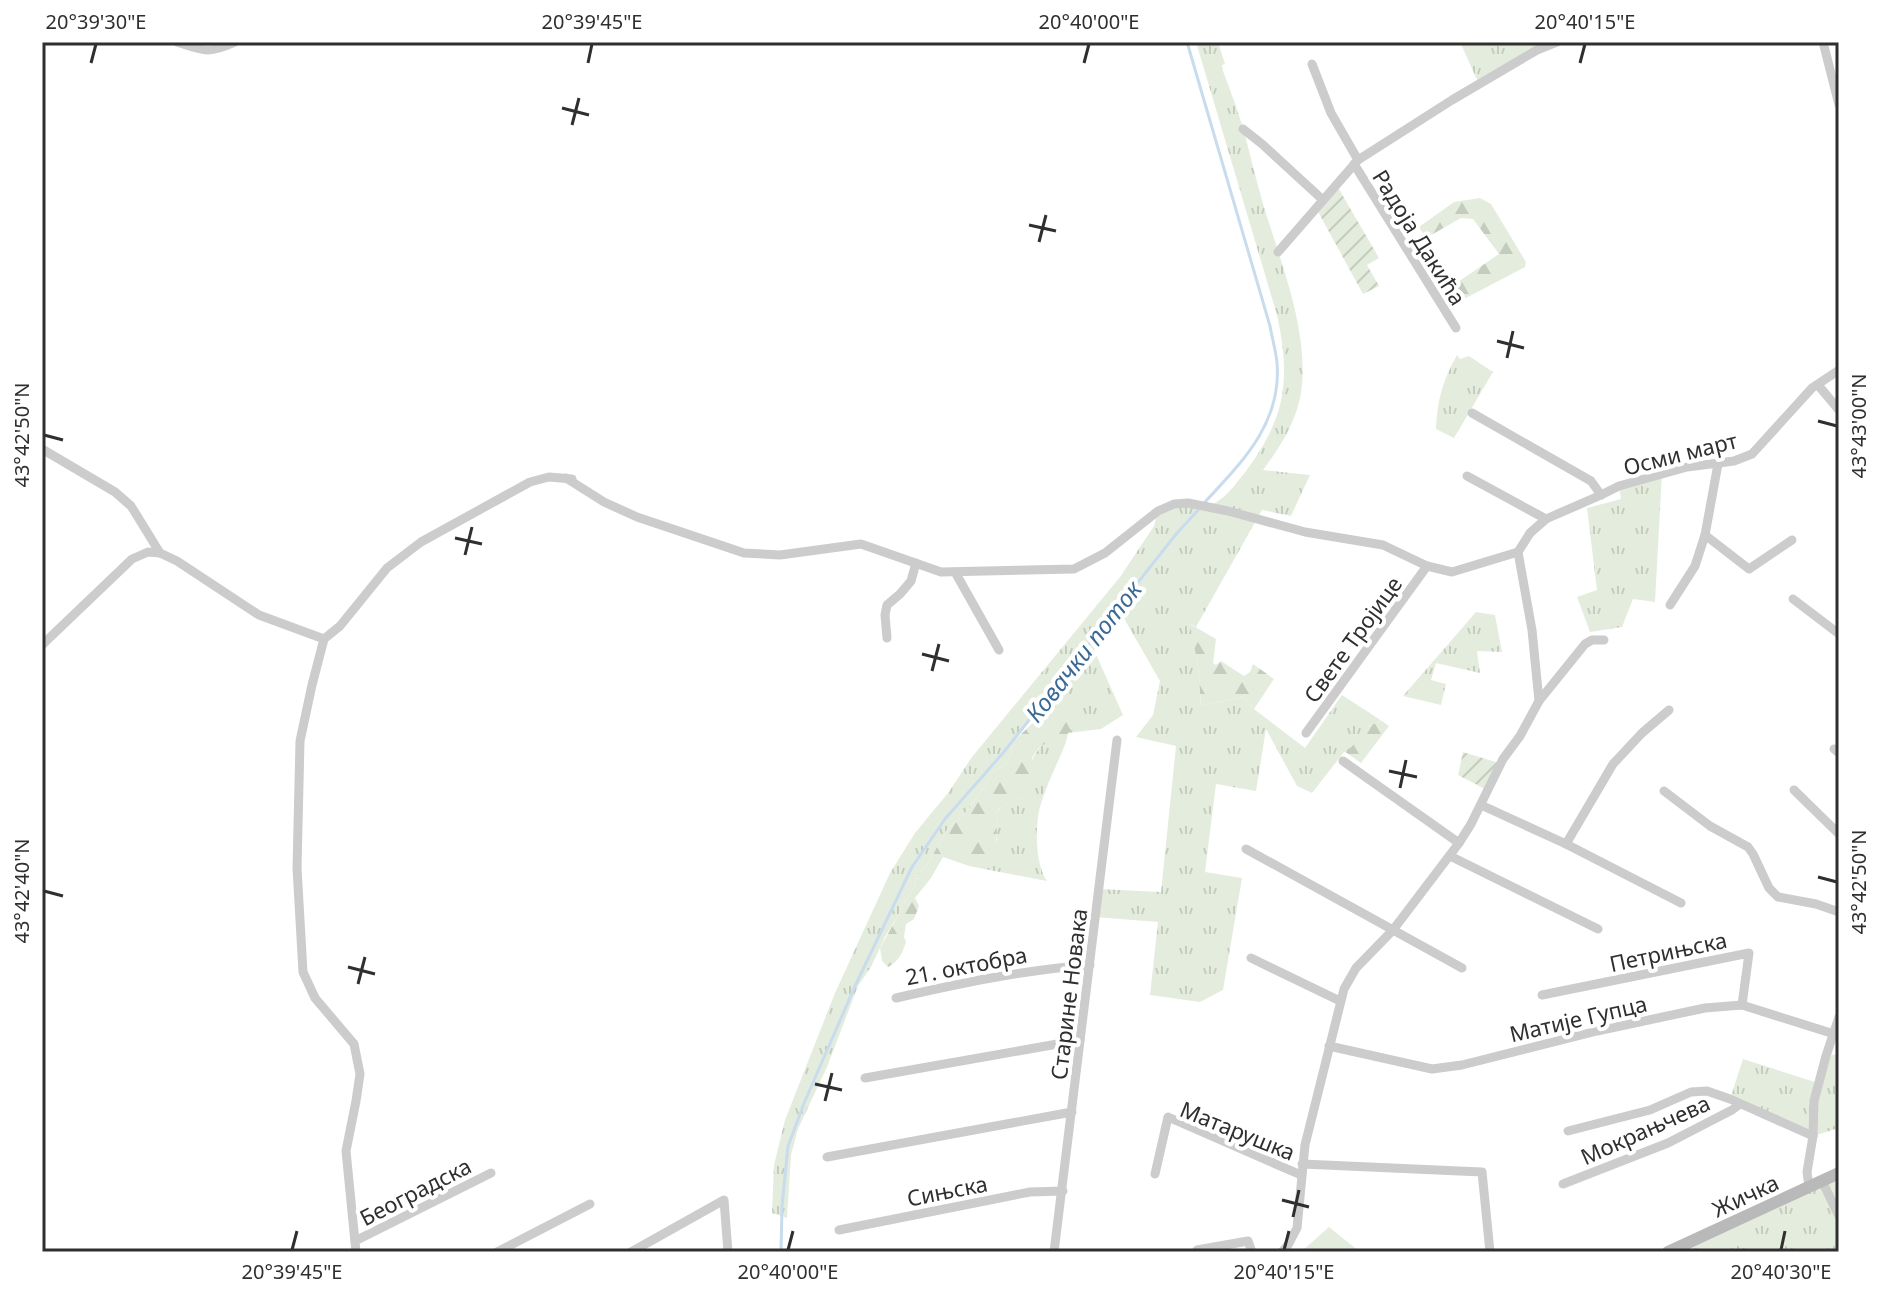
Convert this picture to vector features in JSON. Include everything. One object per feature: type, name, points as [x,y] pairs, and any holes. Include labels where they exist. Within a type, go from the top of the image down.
[{"type":"main road","name":"Жичка","points":[[1668,1252],[1839,1173]]},
{"type":"street","points":[[177,42],[199,50],[217,50],[235,42]]},
{"type":"street","name":"Радоја Дакића","points":[[1278,252],[1356,162],[1452,100],[1537,50],[1557,42]]},
{"type":"street","points":[[1823,42],[1839,105]]},
{"type":"street","name":"Радоја Дакића","points":[[1312,64],[1331,113],[1356,162],[1456,328]]},
{"type":"street","points":[[1243,129],[1323,200]]},
{"type":"street","name":"Осми март","points":[[1518,552],[1530,533],[1546,519],[1619,486],[1687,467],[1734,461],[1752,454],[1808,393],[1839,370]]},
{"type":"street","points":[[1818,385],[1839,410]]},
{"type":"street","points":[[1472,413],[1591,481],[1601,495]]},
{"type":"street","points":[[42,449],[115,492],[131,506],[160,553]]},
{"type":"street","points":[[1670,605],[1695,566],[1705,535],[1718,464]]},
{"type":"street","points":[[1467,476],[1546,519]]},
{"type":"street","points":[[355,1247],[346,1151],[360,1074],[354,1044],[315,998],[303,972],[297,868],[300,741],[312,685],[324,639],[340,626],[387,568],[421,542],[530,482],[549,477],[572,479],[604,502],[637,517],[744,553],[780,555],[861,544],[941,572],[1074,569],[1105,553],[1158,511],[1174,504],[1188,503],[1314,534],[1383,545],[1427,566],[1452,572],[1518,552],[1532,630],[1539,701]]},
{"type":"street","points":[[1705,535],[1749,569],[1792,540]]},
{"type":"street","points":[[42,645],[132,559],[148,552],[160,553],[177,561],[259,615],[324,639]]},
{"type":"street","points":[[887,638],[887,605],[911,581],[916,563]]},
{"type":"street","name":"Свете Тројице","points":[[1306,733],[1427,566]]},
{"type":"street","points":[[955,572],[999,650]]},
{"type":"street","points":[[1793,599],[1839,634]]},
{"type":"street","points":[[1282,1252],[1297,1228],[1305,1145],[1344,989],[1356,968],[1393,930],[1459,843],[1503,759],[1539,701],[1585,644],[1592,640],[1604,640]]},
{"type":"street","points":[[1566,844],[1613,764],[1669,710]]},
{"type":"street","name":"Старине Новака","points":[[1054,1252],[1117,740]]},
{"type":"street","points":[[1343,761],[1459,843]]},
{"type":"street","points":[[1794,790],[1839,834]]},
{"type":"street","points":[[1664,791],[1710,826],[1748,847],[1769,888],[1778,897],[1839,912]]},
{"type":"street","points":[[1481,805],[1681,903]]},
{"type":"street","points":[[1246,849],[1462,968]]},
{"type":"street","points":[[1450,856],[1598,929]]},
{"type":"street","name":"Петрињска","points":[[1542,995],[1749,953],[1742,1005]]},
{"type":"street","points":[[1251,958],[1340,1001]]},
{"type":"street","name":"21. октобра","points":[[896,998],[1015,973],[1090,965]]},
{"type":"street","name":"Матије Гупца","points":[[1329,1046],[1432,1069],[1462,1065],[1705,1008],[1742,1005],[1834,1034]]},
{"type":"street","points":[[1809,1187],[1807,1172],[1813,1136],[1814,1101],[1839,1020]]},
{"type":"street","points":[[865,1078],[1080,1040]]},
{"type":"street","name":"Мокрањчева","points":[[1568,1131],[1650,1110],[1691,1092],[1707,1091],[1813,1136]]},
{"type":"street","name":"Мокрањчева","points":[[1563,1184],[1668,1143],[1740,1104]]},
{"type":"street","points":[[827,1157],[1072,1112]]},
{"type":"street","name":"Матарушка","points":[[1155,1174],[1168,1117],[1302,1170]]},
{"type":"street","points":[[1302,1170],[1482,1172],[1490,1252]]},
{"type":"street","name":"Београдска","points":[[355,1247],[491,1173]]},
{"type":"street","points":[[1822,1181],[1839,1216]]},
{"type":"street","name":"Сињска","points":[[839,1230],[1030,1192],[1063,1191]]},
{"type":"street","points":[[631,1252],[724,1200],[728,1252]]},
{"type":"street","points":[[497,1252],[590,1204]]},
{"type":"street","points":[[1197,1250],[1248,1241],[1252,1252]]},
{"type":"green space","points":[[1196,42],[1218,42],[1225,64],[1222,65],[1223,71],[1243,127],[1298,323],[1303,370],[1299,404],[1287,433],[1263,470],[1310,475],[1291,516],[1262,510],[1196,627],[1191,624],[1201,706],[1243,697],[1305,748],[1342,695],[1382,721],[1368,726],[1312,793],[1297,786],[1266,729],[1256,791],[1216,784],[1205,872],[1242,878],[1223,990],[1200,1002],[1150,995],[1158,922],[1095,917],[1099,889],[1161,892],[1176,746],[1136,737],[1153,715],[1160,681],[1122,615],[1094,650],[1123,715],[1101,729],[1068,733],[1051,709],[1046,710],[1080,661],[1012,743],[1007,763],[992,772],[966,812],[946,831],[926,867],[918,873],[914,887],[858,986],[827,1067],[798,1129],[791,1155],[787,1218],[772,1213],[774,1165],[785,1120],[835,993],[890,873],[915,833],[972,757],[1120,577],[1154,526],[1158,511],[1172,507],[1205,507],[1222,499],[1246,471],[1270,433],[1277,415],[1282,397],[1284,359],[1277,315]]},
{"type":"green space","points":[[1460,42],[1557,42],[1479,84]]},
{"type":"green space","points":[[1336,184],[1379,258],[1367,265],[1379,286],[1363,294],[1316,208]]},
{"type":"green space","points":[[1480,198],[1491,204],[1526,262],[1525,267],[1464,299],[1455,284],[1499,254],[1473,219],[1461,218],[1426,238],[1419,227],[1454,202]]},
{"type":"green space","points":[[1457,355],[1460,359],[1469,356],[1493,372],[1454,438],[1436,429],[1442,390]]},
{"type":"green space","points":[[1662,473],[1655,602],[1633,599],[1622,627],[1590,632],[1577,597],[1597,590],[1587,508],[1621,499],[1619,486]]},
{"type":"green space","points":[[1476,612],[1495,615],[1502,652],[1477,651],[1480,673],[1436,663],[1431,680],[1446,684],[1441,705],[1403,696]]},
{"type":"green space","points":[[1190,624],[1216,639],[1213,663],[1216,665],[1221,661],[1244,676],[1253,664],[1274,679],[1254,709],[1243,697],[1201,706]]},
{"type":"green space","points":[[1050,709],[1074,722],[1066,742],[1040,747],[1032,758],[1037,773],[1029,791],[996,812],[995,846],[984,866],[969,866],[943,857],[915,898],[919,906],[914,919],[906,924],[903,950],[888,967],[882,961],[880,948],[914,887],[918,873],[926,867],[946,831],[966,812],[984,788],[992,772],[1007,763],[1012,743]]},
{"type":"green space","points":[[1382,721],[1389,726],[1361,763],[1344,751],[1368,726]]},
{"type":"green space","points":[[1046,742],[1066,742],[1038,815],[1038,855],[1047,881],[969,866],[984,865],[997,840],[996,812],[1003,805],[1023,798],[1032,760]]},
{"type":"green space","points":[[1463,752],[1499,763],[1485,789],[1458,775]]},
{"type":"green space","points":[[1839,1054],[1839,1128],[1813,1136],[1730,1099],[1743,1059],[1818,1083],[1826,1056]]},
{"type":"green space","points":[[1839,1173],[1839,1213],[1830,1200],[1839,1226],[1839,1252],[1668,1252]]},
{"type":"green space","points":[[1329,1227],[1360,1252],[1301,1252]]},
{"type":"waterway","name":"Ковачки поток","points":[[1187,42],[1270,326],[1277,363],[1277,385],[1266,423],[1233,472],[1205,502]]},
{"type":"waterway","name":"Ковачки поток","points":[[781,1252],[788,1146],[855,986],[912,867],[945,819],[1003,753],[1200,508]]}]
